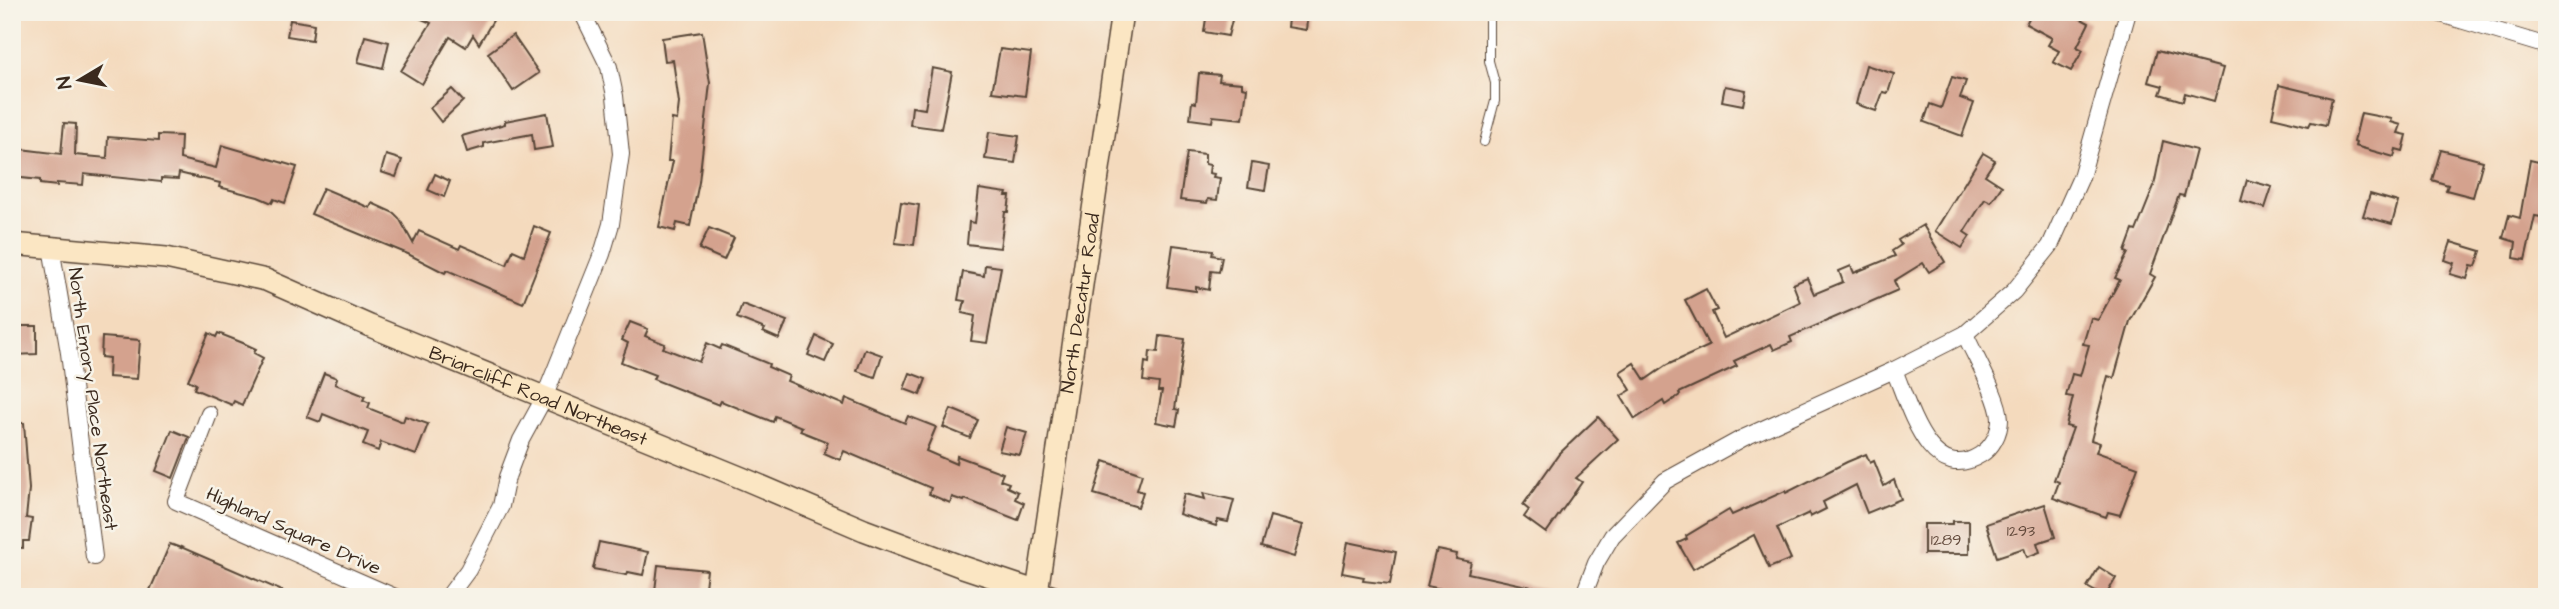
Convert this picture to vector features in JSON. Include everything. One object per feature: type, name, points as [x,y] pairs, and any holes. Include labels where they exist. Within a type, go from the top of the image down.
[{"type":"main road","name":"North Decatur Road","points":[[1045,595],[1122,12]]},
{"type":"main road","name":"Briarcliff Road Northeast","points":[[12,244],[166,258],[266,280],[370,326],[864,530],[1045,595]]},
{"type":"street","points":[[448,597],[468,570],[501,506],[507,477],[522,440],[544,398],[602,254],[611,223],[621,154],[615,96],[609,67],[582,12]]},
{"type":"street","points":[[1583,597],[1596,563],[1612,536],[1665,481],[1743,438],[1894,370],[1965,334],[2014,291],[2050,246],[2081,177],[2129,12]]},
{"type":"street","points":[[2434,12],[2547,46]]},
{"type":"street","name":"North Emory Place Northeast","points":[[51,247],[69,353],[94,557]]},
{"type":"street","points":[[1894,370],[1927,445],[1937,455],[1948,460],[1963,461],[1979,456],[1992,445],[2000,418],[1965,334]]},
{"type":"street","name":"Highland Square Drive","points":[[209,414],[176,501],[395,597]]},
{"type":"lane","points":[[1484,142],[1496,101],[1495,83],[1489,61],[1489,12]]},
{"type":"building","points":[[406,12],[498,12],[479,44],[473,35],[466,47],[450,37],[422,84],[401,71],[431,23]]},
{"type":"building","points":[[1207,12],[1234,12],[1228,36],[1204,32]]},
{"type":"building","points":[[1289,12],[1308,12],[1306,30],[1287,27]]},
{"type":"building","points":[[2032,12],[2068,12],[2089,23],[2077,47],[2083,50],[2071,71],[2053,62],[2059,51],[2048,45],[2052,38],[2026,24]]},
{"type":"building","points":[[290,20],[314,24],[312,40],[287,36]]},
{"type":"building","points":[[702,32],[710,83],[699,182],[690,226],[677,223],[675,231],[659,227],[673,161],[668,161],[672,119],[677,120],[679,103],[673,60],[665,61],[662,38]]},
{"type":"building","points":[[513,35],[539,73],[513,91],[488,53]]},
{"type":"building","points":[[365,36],[389,42],[383,68],[358,62]]},
{"type":"building","points":[[1000,49],[1031,53],[1025,96],[992,92]]},
{"type":"building","points":[[2157,51],[2223,68],[2214,101],[2185,93],[2183,101],[2160,94],[2163,86],[2148,82]]},
{"type":"building","points":[[1866,65],[1894,74],[1888,93],[1883,92],[1876,111],[1856,104]]},
{"type":"building","points":[[932,68],[952,72],[941,129],[910,125],[912,107],[925,109]]},
{"type":"building","points":[[1199,73],[1220,75],[1219,81],[1242,83],[1242,87],[1247,88],[1243,119],[1213,116],[1212,122],[1190,119],[1192,102],[1196,103]]},
{"type":"building","points":[[1952,77],[1966,81],[1960,98],[1974,103],[1962,136],[1924,122],[1930,104],[1941,108]]},
{"type":"building","points":[[2279,85],[2332,98],[2326,125],[2311,122],[2309,126],[2272,117]]},
{"type":"building","points":[[1725,86],[1746,90],[1743,105],[1722,101]]},
{"type":"building","points":[[452,89],[463,101],[441,122],[430,108]]},
{"type":"building","points":[[547,113],[553,147],[534,150],[532,134],[484,143],[484,147],[467,152],[462,136],[505,124],[505,121]]},
{"type":"building","points":[[2361,113],[2392,119],[2391,122],[2401,125],[2398,133],[2407,135],[2403,151],[2396,149],[2394,157],[2355,146]]},
{"type":"building","points":[[64,123],[76,124],[75,155],[107,158],[108,137],[158,141],[158,135],[181,136],[180,159],[216,168],[222,145],[297,167],[285,203],[274,199],[272,203],[219,187],[220,183],[179,173],[178,179],[161,178],[161,182],[84,174],[83,185],[57,183],[57,186],[40,184],[40,180],[12,177],[12,148],[61,154]]},
{"type":"building","points":[[989,132],[1019,136],[1015,163],[985,159]]},
{"type":"building","points":[[2163,141],[2196,150],[2184,196],[2179,195],[2150,274],[2155,277],[2130,321],[2114,378],[2108,376],[2091,440],[2100,443],[2096,452],[2138,467],[2120,515],[2108,512],[2106,517],[2053,498],[2059,482],[2054,480],[2073,428],[2066,426],[2073,397],[2066,396],[2072,374],[2080,376],[2089,345],[2083,344],[2091,318],[2098,320],[2120,280],[2115,278],[2128,253],[2125,252],[2133,230],[2136,231],[2154,186]]},
{"type":"building","points":[[2441,150],[2483,161],[2473,197],[2446,190],[2448,185],[2432,180]]},
{"type":"building","points":[[1187,152],[1205,154],[1205,164],[1210,165],[1209,173],[1220,178],[1217,200],[1208,199],[1207,203],[1180,200]]},
{"type":"building","points":[[1983,153],[1995,160],[1985,175],[2002,186],[1991,202],[1985,199],[1964,232],[1970,236],[1962,248],[1935,231]]},
{"type":"building","points":[[386,155],[402,160],[396,177],[381,172]]},
{"type":"building","points":[[2530,160],[2547,164],[2547,218],[2535,216],[2525,260],[2514,258],[2516,242],[2503,238],[2509,215],[2520,218]]},
{"type":"building","points":[[1252,163],[1269,166],[1265,190],[1248,187]]},
{"type":"building","points":[[435,174],[450,181],[444,197],[428,190]]},
{"type":"building","points":[[2247,180],[2272,187],[2265,208],[2241,201]]},
{"type":"building","points":[[323,188],[370,208],[372,203],[394,213],[413,243],[419,231],[459,249],[461,245],[507,265],[513,250],[524,255],[534,226],[551,233],[523,303],[447,270],[445,273],[408,254],[311,214]]},
{"type":"building","points":[[979,189],[1007,193],[1006,196],[1010,196],[1000,248],[967,244],[969,222],[975,223]]},
{"type":"building","points":[[2370,194],[2398,202],[2392,224],[2363,216]]},
{"type":"building","points":[[901,202],[919,205],[914,245],[895,243]]},
{"type":"building","points":[[1923,225],[1945,262],[1929,272],[1923,263],[1894,281],[1898,290],[1790,337],[1792,342],[1774,350],[1771,344],[1734,361],[1737,366],[1679,393],[1680,395],[1665,405],[1663,401],[1635,419],[1621,396],[1631,390],[1620,372],[1634,363],[1645,380],[1667,365],[1709,346],[1685,300],[1706,289],[1717,310],[1712,312],[1724,338],[1800,302],[1793,284],[1807,278],[1814,294],[1843,282],[1839,271],[1851,266],[1854,273],[1895,256],[1892,251],[1901,245],[1898,240]]},
{"type":"building","points":[[709,228],[734,238],[724,260],[699,249]]},
{"type":"building","points":[[2451,242],[2481,251],[2476,266],[2471,265],[2467,279],[2450,274],[2454,263],[2445,260]]},
{"type":"building","points":[[1173,245],[1213,250],[1212,255],[1222,257],[1219,272],[1211,271],[1209,290],[1167,287]]},
{"type":"building","points":[[985,265],[1001,267],[987,343],[971,341],[975,316],[962,313],[965,301],[958,300],[963,272],[984,276]]},
{"type":"building","points":[[742,304],[787,321],[779,339],[763,332],[765,329],[737,318]]},
{"type":"building","points":[[630,322],[648,329],[645,336],[665,344],[663,348],[699,362],[707,343],[720,349],[722,345],[769,364],[768,367],[789,376],[787,381],[844,405],[846,398],[905,423],[908,416],[936,427],[926,451],[956,464],[957,456],[1003,473],[1000,480],[1009,483],[1007,487],[1018,492],[1015,499],[1024,503],[1018,520],[965,499],[964,501],[952,497],[950,503],[929,494],[931,488],[844,451],[840,460],[824,453],[828,442],[800,431],[802,427],[775,416],[773,422],[721,401],[719,405],[653,379],[655,375],[621,362],[628,343],[622,340]]},
{"type":"building","points":[[12,326],[37,326],[37,354],[12,355]]},
{"type":"building","points":[[209,333],[216,337],[218,333],[256,349],[254,353],[263,358],[242,405],[234,401],[232,405],[194,389],[196,384],[188,380]]},
{"type":"building","points":[[816,336],[833,344],[825,362],[808,355]]},
{"type":"building","points":[[1160,336],[1185,339],[1175,409],[1179,410],[1176,426],[1156,422],[1162,391],[1158,391],[1159,383],[1143,381],[1145,362],[1149,363],[1150,351],[1158,352]]},
{"type":"building","points":[[102,337],[140,340],[137,379],[108,377],[109,358],[101,357]]},
{"type":"building","points":[[865,349],[882,355],[875,377],[857,371]]},
{"type":"building","points":[[324,373],[337,378],[335,384],[365,396],[363,400],[370,403],[368,408],[403,422],[405,416],[428,424],[416,455],[381,442],[378,451],[363,445],[368,432],[323,414],[320,422],[307,417]]},
{"type":"building","points":[[910,373],[926,379],[920,395],[904,389]]},
{"type":"building","points":[[951,409],[978,420],[970,438],[943,427]]},
{"type":"building","points":[[1598,417],[1618,439],[1576,478],[1582,482],[1546,533],[1524,517],[1529,510],[1523,505],[1559,454]]},
{"type":"building","points":[[12,423],[24,423],[29,489],[26,518],[32,519],[29,541],[23,541],[23,548],[12,547]]},
{"type":"building","points":[[1006,427],[1027,433],[1020,455],[999,451]]},
{"type":"building","points":[[172,430],[189,437],[173,478],[156,471]]},
{"type":"building","points":[[1866,454],[1870,463],[1874,461],[1884,486],[1894,480],[1901,499],[1867,513],[1856,485],[1823,502],[1826,509],[1810,517],[1809,513],[1777,528],[1791,559],[1769,568],[1754,535],[1693,569],[1678,543],[1729,510],[1732,515],[1785,491],[1786,493]]},
{"type":"building","points":[[1104,461],[1142,474],[1137,490],[1143,492],[1138,507],[1094,494]]},
{"type":"building","points":[[1203,493],[1234,500],[1228,522],[1218,520],[1216,526],[1179,514],[1184,494],[1205,499]]},
{"type":"building","points":[[2045,504],[2055,537],[2037,543],[2040,552],[2027,557],[2024,548],[1997,557],[1986,524]]},
{"type":"building","points":[[1270,516],[1303,525],[1294,557],[1261,547]]},
{"type":"building","points":[[1953,521],[1969,521],[1969,554],[1924,554],[1924,524],[1953,524]]},
{"type":"building","points":[[599,542],[648,552],[643,575],[593,569]]},
{"type":"building","points":[[1348,542],[1396,552],[1390,584],[1363,581],[1364,577],[1342,573]]},
{"type":"building","points":[[170,544],[181,547],[296,597],[147,597]]},
{"type":"building","points":[[1438,550],[1457,554],[1456,559],[1471,562],[1468,573],[1550,591],[1549,597],[1479,597],[1427,586]]},
{"type":"building","points":[[658,565],[707,570],[704,596],[655,591]]},
{"type":"building","points":[[2099,567],[2116,578],[2105,597],[2087,587]]}]
